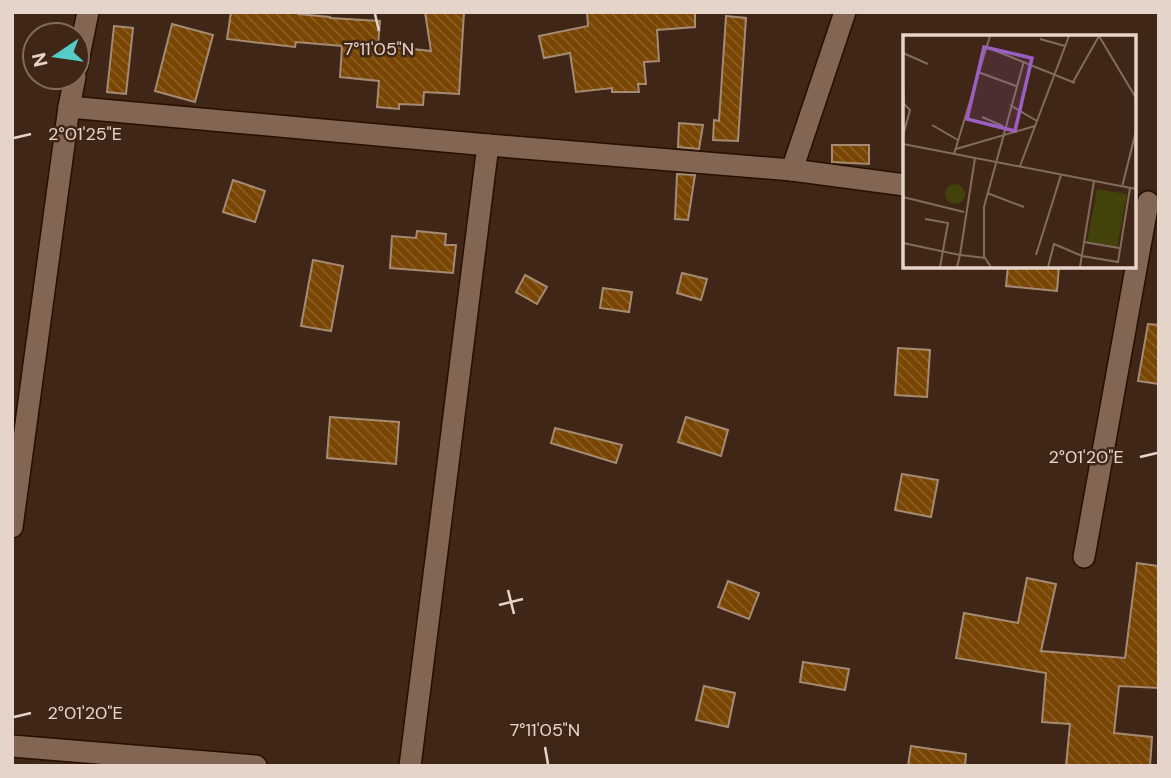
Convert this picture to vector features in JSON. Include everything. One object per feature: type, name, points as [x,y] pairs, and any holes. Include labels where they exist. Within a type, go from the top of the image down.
[{"type":"street","points":[[792,170],[845,12]]},
{"type":"street","points":[[12,527],[72,91]]},
{"type":"street","points":[[69,107],[792,170],[903,185]]},
{"type":"street","points":[[410,766],[488,145]]},
{"type":"street","points":[[1136,264],[1147,202]]},
{"type":"street","points":[[1084,557],[1135,268]]},
{"type":"street","points":[[12,746],[256,766]]},
{"type":"building","points":[[231,12],[299,12],[330,18],[380,21],[378,45],[431,51],[425,12],[464,12],[459,94],[424,92],[423,105],[399,104],[399,109],[377,107],[379,81],[340,77],[342,46],[296,42],[295,47],[227,39]]},
{"type":"building","points":[[587,12],[695,12],[695,27],[657,30],[659,61],[644,62],[646,84],[638,84],[639,92],[612,92],[612,88],[576,92],[570,53],[544,58],[539,36],[588,26]]},
{"type":"building","points":[[726,16],[746,18],[738,141],[713,140],[714,120],[719,121]]},
{"type":"building","points":[[172,24],[213,35],[195,102],[155,91]]},
{"type":"building","points":[[114,26],[133,28],[126,94],[107,92]]},
{"type":"building","points":[[679,123],[703,125],[699,149],[678,147]]},
{"type":"building","points":[[832,145],[869,145],[869,164],[832,162]]},
{"type":"building","points":[[677,174],[695,175],[688,220],[675,219]]},
{"type":"building","points":[[233,180],[265,191],[255,222],[223,212]]},
{"type":"building","points":[[417,231],[446,234],[445,245],[456,245],[453,273],[390,268],[392,236],[416,238]]},
{"type":"building","points":[[313,260],[343,266],[331,331],[301,326]]},
{"type":"building","points":[[1008,268],[1059,268],[1057,291],[1006,286]]},
{"type":"building","points":[[682,273],[707,279],[701,300],[677,293]]},
{"type":"building","points":[[525,275],[547,287],[537,304],[516,292]]},
{"type":"building","points":[[603,288],[632,292],[629,312],[600,308]]},
{"type":"building","points":[[1148,324],[1159,325],[1159,384],[1138,381]]},
{"type":"building","points":[[898,348],[930,350],[927,397],[895,395]]},
{"type":"building","points":[[330,417],[399,422],[396,464],[327,458]]},
{"type":"building","points":[[686,417],[728,430],[721,456],[678,442]]},
{"type":"building","points":[[555,428],[622,445],[616,463],[551,443]]},
{"type":"building","points":[[902,474],[938,480],[931,517],[895,510]]},
{"type":"building","points":[[1137,563],[1159,566],[1159,688],[1119,686],[1114,733],[1152,737],[1150,766],[1066,766],[1070,724],[1042,722],[1046,673],[956,658],[964,613],[1018,623],[1027,578],[1056,584],[1041,651],[1125,658]]},
{"type":"building","points":[[728,581],[759,593],[749,619],[718,607]]},
{"type":"building","points":[[803,662],[849,669],[845,690],[800,682]]},
{"type":"building","points":[[704,686],[735,693],[728,727],[696,720]]},
{"type":"building","points":[[911,746],[966,754],[965,766],[908,766]]}]
